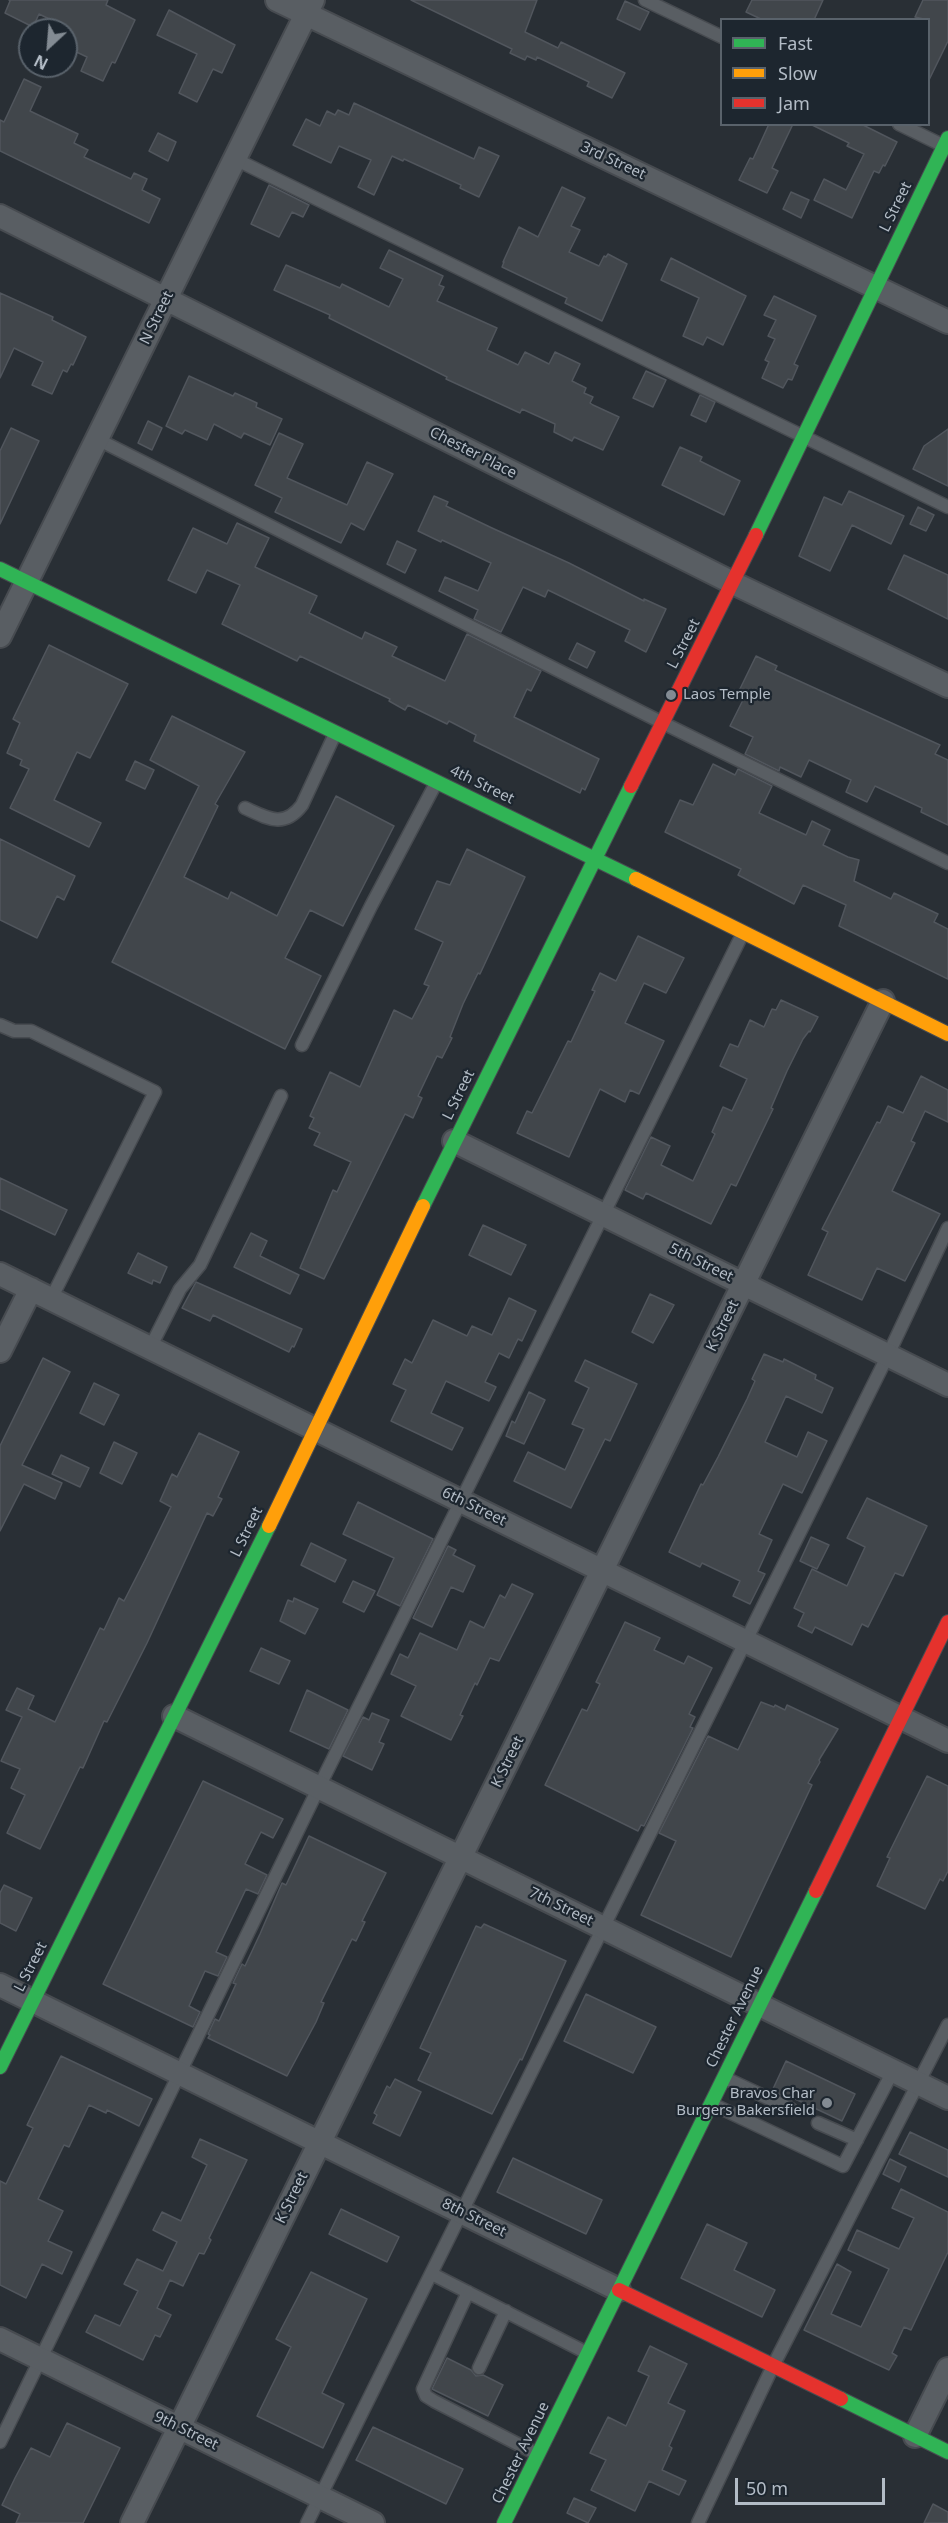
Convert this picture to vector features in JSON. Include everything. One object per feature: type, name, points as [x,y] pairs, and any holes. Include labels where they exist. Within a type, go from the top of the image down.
[{"type":"street","name":"3rd Street","points":[[277,0],[310,8],[948,322]]},
{"type":"street","name":"N Street","points":[[0,636],[310,8]]},
{"type":"street","name":"L Street","points":[[0,2067],[317,1430],[454,1141],[733,583],[946,142]]},
{"type":"street","name":"Chester Place","points":[[0,216],[733,583],[948,687]]},
{"type":"street","name":"4th Street","points":[[0,569],[948,1034]]},
{"type":"street","name":"K Street","points":[[132,2523],[883,1001]]},
{"type":"street","name":"5th Street","points":[[454,1141],[948,1385]]},
{"type":"street","name":"6th Street","points":[[0,1274],[948,1741]]},
{"type":"street","points":[[0,1351],[31,1289]]},
{"type":"street","name":"Chester Avenue","points":[[504,2523],[948,1622]]},
{"type":"street","name":"7th Street","points":[[174,1716],[948,2098]]},
{"type":"street","name":"8th Street","points":[[0,1984],[948,2452]]},
{"type":"street","name":"9th Street","points":[[0,2339],[373,2523]]},
{"type":"street","points":[[915,2436],[948,2369]]},
{"type":"lane","points":[[645,0],[720,36]]},
{"type":"lane","points":[[904,126],[946,142]]},
{"type":"lane","points":[[235,159],[948,507]]},
{"type":"lane","points":[[97,438],[663,723],[948,862]]},
{"type":"lane","points":[[244,808],[269,819],[281,819],[295,814],[302,805],[336,733]]},
{"type":"lane","points":[[302,1045],[436,782]]},
{"type":"lane","points":[[0,2442],[319,1787],[743,932]]},
{"type":"lane","points":[[0,1025],[14,1031],[31,1031],[155,1092],[51,1299]]},
{"type":"lane","points":[[150,1348],[180,1289],[200,1265],[281,1096]]},
{"type":"lane","points":[[307,2523],[888,1355],[948,1228]]},
{"type":"lane","points":[[698,2523],[773,2366],[948,2025]]},
{"type":"lane","points":[[711,2103],[843,2166],[893,2071]]},
{"type":"lane","points":[[724,2077],[791,2109]]},
{"type":"lane","points":[[818,2123],[857,2140]]},
{"type":"lane","points":[[432,2274],[588,2353]]},
{"type":"lane","points":[[468,2292],[423,2389],[426,2396],[538,2454]]},
{"type":"lane","points":[[479,2368],[506,2311]]},
{"type":"building","points":[[108,0],[106,5],[135,20],[115,63],[112,62],[103,81],[81,71],[87,57],[78,53],[78,18],[47,18],[39,14],[37,18],[18,20],[5,13],[10,1]]},
{"type":"building","points":[[411,0],[537,0],[525,32],[558,48],[561,42],[625,73],[612,98],[587,86],[589,82],[537,57],[536,60],[527,56],[525,60],[510,53],[512,49]]},
{"type":"building","points":[[752,0],[823,0],[815,18],[759,18],[746,12]]},
{"type":"building","points":[[923,0],[948,0],[948,41],[930,78],[930,18],[915,17]]},
{"type":"building","points":[[625,1],[649,12],[640,30],[617,19]]},
{"type":"building","points":[[169,10],[235,45],[222,73],[213,69],[197,102],[179,93],[197,54],[157,35]]},
{"type":"building","points":[[24,79],[41,87],[30,111],[78,134],[74,143],[88,150],[84,157],[131,179],[134,173],[147,179],[142,190],[160,199],[149,223],[0,151],[0,120],[4,122]]},
{"type":"building","points":[[354,103],[474,159],[479,147],[499,156],[479,197],[460,188],[461,185],[404,159],[403,161],[392,156],[374,195],[358,187],[371,160],[339,146],[331,163],[293,145],[306,119],[320,126],[327,111],[335,115],[338,110],[349,115]]},
{"type":"building","points":[[768,126],[792,126],[772,168],[778,171],[767,193],[739,180],[750,158],[753,159]]},
{"type":"building","points":[[814,126],[865,126],[897,142],[885,166],[883,165],[879,173],[874,171],[852,218],[814,200],[824,179],[846,190],[864,154],[847,146],[849,143]]},
{"type":"building","points":[[158,133],[176,142],[168,161],[149,151]]},
{"type":"building","points":[[269,185],[309,205],[303,217],[292,212],[279,237],[251,224]]},
{"type":"building","points":[[562,187],[585,198],[571,226],[580,230],[569,252],[599,266],[604,256],[608,254],[627,264],[602,321],[565,303],[567,298],[502,267],[519,227],[538,237]]},
{"type":"building","points":[[791,192],[809,200],[801,218],[783,209]]},
{"type":"building","points":[[389,250],[443,276],[439,285],[444,287],[437,301],[497,328],[487,350],[518,365],[525,352],[549,364],[555,352],[580,364],[572,381],[586,388],[584,393],[593,397],[590,403],[619,417],[603,450],[574,437],[572,441],[554,432],[555,424],[522,409],[520,413],[446,379],[447,377],[329,318],[330,315],[274,290],[286,265],[340,288],[342,284],[389,307],[403,279],[380,268]]},
{"type":"building","points":[[671,258],[746,296],[723,345],[707,337],[703,345],[683,336],[699,298],[661,280]]},
{"type":"building","points":[[0,293],[53,317],[52,320],[86,337],[73,365],[71,364],[67,372],[63,370],[52,394],[32,385],[43,362],[14,348],[0,378]]},
{"type":"building","points":[[774,296],[816,316],[794,364],[798,366],[792,380],[788,379],[783,388],[762,378],[769,362],[765,360],[775,339],[768,336],[776,320],[764,315]]},
{"type":"building","points":[[646,371],[666,380],[653,407],[633,398]]},
{"type":"building","points":[[189,376],[233,396],[235,393],[257,403],[256,407],[282,419],[270,445],[244,433],[241,438],[214,424],[207,440],[185,430],[182,434],[166,426]]},
{"type":"building","points":[[700,395],[715,402],[706,422],[691,415]]},
{"type":"building","points":[[148,421],[162,428],[152,450],[138,443]]},
{"type":"building","points":[[11,428],[39,441],[0,524],[0,451]]},
{"type":"building","points":[[948,429],[948,486],[913,469],[924,446]]},
{"type":"building","points":[[279,433],[303,444],[287,478],[347,505],[367,462],[393,474],[364,530],[351,523],[341,543],[275,512],[282,498],[255,485]]},
{"type":"building","points":[[680,447],[702,457],[700,461],[740,481],[724,515],[662,485]]},
{"type":"building","points":[[849,491],[904,516],[891,544],[852,525],[830,571],[799,556],[824,497],[842,505]]},
{"type":"building","points":[[434,496],[448,502],[446,506],[569,563],[644,601],[644,599],[666,609],[646,652],[625,641],[630,630],[548,590],[545,597],[523,587],[501,632],[474,619],[478,610],[439,591],[445,577],[478,591],[491,563],[418,531]]},
{"type":"building","points":[[918,507],[934,515],[926,531],[910,524]]},
{"type":"building","points":[[237,523],[269,538],[255,567],[317,596],[309,613],[362,639],[365,632],[397,647],[392,656],[445,681],[467,634],[541,671],[531,691],[527,689],[514,717],[599,759],[585,790],[582,788],[580,793],[474,741],[476,735],[449,721],[447,724],[408,705],[405,710],[389,701],[390,699],[300,656],[297,661],[222,624],[240,585],[207,570],[196,593],[168,580],[193,528],[227,544]]},
{"type":"building","points":[[397,541],[416,550],[405,573],[387,564]]},
{"type":"building","points":[[904,555],[948,575],[948,619],[888,589]]},
{"type":"building","points":[[577,643],[595,652],[587,668],[569,659]]},
{"type":"building","points":[[49,645],[128,684],[90,758],[77,752],[54,800],[101,823],[89,847],[10,808],[29,769],[20,765],[22,760],[7,753],[20,723],[13,719]]},
{"type":"building","points":[[756,656],[777,666],[775,670],[940,745],[935,754],[948,760],[948,825],[921,812],[922,808],[875,786],[867,802],[846,792],[851,780],[809,760],[801,777],[780,767],[779,771],[745,754],[753,737],[730,726],[743,700],[736,697]]},
{"type":"building","points":[[172,716],[245,752],[215,804],[218,806],[184,877],[228,899],[231,892],[277,916],[336,796],[394,826],[343,926],[310,910],[285,958],[321,976],[285,1049],[112,962],[199,786],[150,760]]},
{"type":"building","points":[[135,761],[154,770],[145,789],[126,780]]},
{"type":"building","points":[[713,764],[735,775],[738,769],[772,786],[759,813],[806,835],[812,821],[830,830],[823,845],[859,860],[854,881],[891,899],[894,893],[938,914],[934,922],[948,929],[948,979],[839,926],[846,905],[803,885],[794,904],[738,875],[741,869],[665,832],[680,800],[693,805]]},
{"type":"building","points":[[0,839],[75,876],[64,900],[57,896],[37,938],[0,920]]},
{"type":"building","points":[[467,849],[525,877],[480,974],[478,973],[463,1004],[450,1037],[452,1038],[442,1058],[437,1056],[418,1096],[422,1098],[413,1118],[405,1114],[324,1279],[300,1268],[333,1190],[337,1192],[351,1162],[314,1145],[320,1133],[309,1128],[314,1118],[310,1116],[330,1072],[360,1087],[394,1010],[412,1019],[429,986],[424,984],[443,942],[415,929],[437,881],[450,885]]},
{"type":"building","points":[[638,936],[684,958],[666,993],[644,983],[625,1023],[664,1041],[639,1094],[630,1090],[625,1102],[600,1089],[569,1157],[517,1133],[527,1111],[532,1113],[568,1041],[571,1042],[595,991],[592,990],[600,973],[616,981]]},
{"type":"building","points":[[781,1000],[818,1017],[810,1032],[803,1039],[787,1071],[771,1108],[773,1109],[736,1186],[731,1184],[711,1224],[646,1193],[643,1199],[625,1190],[651,1137],[670,1146],[661,1165],[693,1181],[715,1134],[712,1132],[723,1107],[732,1111],[747,1079],[720,1066],[730,1044],[738,1047],[750,1020],[764,1027],[772,1009],[776,1010]]},
{"type":"building","points":[[921,1076],[948,1090],[948,1122],[925,1111],[911,1141],[915,1143],[892,1191],[940,1214],[905,1281],[877,1268],[862,1300],[808,1275],[828,1232],[822,1229],[877,1122],[880,1123],[888,1106],[903,1113]]},
{"type":"building","points":[[0,1178],[67,1210],[55,1235],[0,1209]]},
{"type":"building","points":[[483,1225],[526,1245],[511,1275],[469,1255]]},
{"type":"building","points":[[251,1233],[267,1241],[260,1256],[299,1275],[290,1294],[234,1267]]},
{"type":"building","points":[[138,1253],[167,1267],[160,1283],[153,1280],[152,1284],[128,1273]]},
{"type":"building","points":[[196,1282],[302,1329],[294,1347],[292,1346],[289,1352],[213,1315],[210,1321],[182,1308]]},
{"type":"building","points":[[650,1294],[674,1305],[653,1343],[632,1332]]},
{"type":"building","points":[[509,1298],[536,1311],[522,1341],[518,1339],[509,1358],[499,1353],[485,1382],[496,1387],[489,1401],[446,1381],[431,1413],[463,1428],[452,1450],[391,1421],[406,1390],[393,1384],[405,1359],[412,1363],[433,1320],[467,1336],[472,1326],[492,1335]]},
{"type":"building","points":[[764,1354],[783,1362],[784,1359],[816,1375],[815,1379],[833,1388],[822,1413],[786,1396],[765,1442],[797,1457],[808,1432],[827,1441],[802,1493],[783,1484],[759,1534],[772,1540],[758,1571],[765,1574],[750,1604],[733,1596],[740,1581],[702,1563],[700,1567],[669,1552],[701,1484],[703,1485],[747,1399],[755,1381],[752,1379]]},
{"type":"building","points":[[43,1358],[70,1372],[22,1465],[62,1483],[55,1499],[24,1484],[0,1531],[0,1446]]},
{"type":"building","points":[[585,1360],[637,1384],[610,1441],[605,1439],[571,1508],[514,1481],[528,1452],[565,1470],[584,1429],[572,1424],[589,1388],[575,1381]]},
{"type":"building","points":[[94,1383],[119,1395],[104,1425],[80,1413]]},
{"type":"building","points":[[529,1392],[545,1400],[524,1444],[506,1436],[512,1421],[515,1423]]},
{"type":"building","points":[[199,1433],[239,1452],[218,1497],[222,1499],[213,1516],[207,1513],[147,1643],[107,1722],[104,1721],[83,1768],[80,1767],[40,1849],[7,1833],[25,1795],[11,1788],[20,1769],[1,1761],[22,1717],[6,1710],[17,1688],[34,1696],[28,1709],[55,1722],[100,1628],[104,1630],[119,1598],[124,1601],[145,1560],[171,1507],[160,1501],[172,1474],[177,1477]]},
{"type":"building","points":[[114,1442],[137,1453],[122,1484],[100,1473]]},
{"type":"building","points":[[61,1455],[89,1468],[80,1487],[52,1474]]},
{"type":"building","points":[[867,1498],[927,1526],[903,1576],[895,1573],[868,1627],[862,1624],[852,1645],[815,1627],[812,1633],[798,1626],[804,1613],[794,1608],[812,1569],[847,1586],[865,1547],[847,1538]]},
{"type":"building","points":[[358,1502],[433,1539],[400,1606],[377,1595],[394,1558],[343,1534]]},
{"type":"building","points":[[811,1537],[829,1545],[817,1569],[800,1561]]},
{"type":"building","points":[[311,1543],[346,1560],[335,1582],[301,1565]]},
{"type":"building","points":[[448,1546],[456,1550],[453,1555],[475,1566],[463,1592],[451,1587],[432,1627],[413,1618]]},
{"type":"building","points":[[353,1581],[375,1591],[364,1612],[343,1602]]},
{"type":"building","points":[[512,1584],[533,1594],[499,1661],[490,1658],[477,1685],[475,1683],[451,1740],[401,1716],[416,1686],[391,1674],[400,1654],[408,1658],[420,1633],[457,1650],[470,1621],[484,1628],[500,1595],[505,1598]]},
{"type":"building","points":[[294,1598],[318,1609],[305,1634],[280,1621],[288,1600],[293,1602]]},
{"type":"building","points":[[625,1622],[660,1638],[654,1650],[684,1664],[688,1656],[712,1668],[689,1714],[695,1717],[690,1727],[693,1728],[644,1826],[641,1825],[638,1831],[545,1785],[582,1709],[587,1711],[600,1684],[596,1682]]},
{"type":"building","points":[[261,1648],[290,1661],[279,1684],[250,1671]]},
{"type":"building","points":[[307,1690],[348,1710],[329,1749],[290,1731]]},
{"type":"building","points":[[761,1702],[785,1710],[787,1705],[838,1729],[808,1783],[812,1785],[731,1957],[641,1915],[676,1841],[659,1833],[708,1736],[738,1750]]},
{"type":"building","points":[[372,1713],[389,1720],[379,1742],[384,1744],[372,1770],[343,1756],[363,1717],[369,1720]]},
{"type":"building","points":[[927,1776],[948,1786],[948,1871],[943,1881],[940,1879],[925,1909],[877,1886],[890,1858],[887,1857]]},
{"type":"building","points":[[203,1781],[283,1819],[273,1838],[261,1832],[245,1864],[267,1875],[258,1894],[246,1889],[216,1952],[227,1957],[218,1976],[205,1971],[189,2006],[200,2012],[193,2027],[103,1984]]},
{"type":"building","points":[[309,1836],[386,1873],[362,1921],[365,1922],[356,1941],[352,1939],[321,2002],[324,2003],[316,2022],[287,2076],[208,2038],[210,2035],[208,2034],[215,2019],[219,2021],[236,1984],[233,1983],[242,1964],[245,1966],[282,1883],[286,1885]]},
{"type":"building","points":[[4,1885],[32,1898],[16,1931],[0,1923],[0,1893]]},
{"type":"building","points":[[484,1924],[566,1961],[522,2060],[520,2059],[492,2114],[418,2080],[431,2053],[420,2048],[476,1926],[481,1928]]},
{"type":"building","points":[[586,1994],[656,2027],[633,2073],[564,2041]]},
{"type":"building","points":[[61,2056],[152,2099],[139,2126],[107,2110],[106,2113],[89,2105],[69,2147],[64,2145],[38,2199],[63,2211],[48,2241],[72,2252],[62,2274],[42,2264],[26,2298],[0,2285],[0,2181],[6,2184],[33,2128],[27,2125]]},
{"type":"building","points":[[786,2061],[855,2094],[842,2121],[793,2098],[792,2100],[772,2091]]},
{"type":"building","points":[[395,2079],[421,2092],[400,2136],[373,2123],[377,2115],[374,2113],[387,2086],[390,2088]]},
{"type":"building","points":[[910,2132],[948,2150],[948,2177],[899,2154]]},
{"type":"building","points":[[200,2139],[247,2160],[209,2238],[211,2240],[204,2254],[199,2253],[183,2286],[170,2280],[157,2308],[171,2315],[160,2337],[155,2335],[143,2360],[86,2332],[95,2315],[120,2326],[138,2291],[124,2284],[137,2259],[163,2271],[177,2242],[153,2230],[162,2212],[181,2221],[207,2165],[192,2157]]},
{"type":"building","points":[[513,2158],[602,2200],[586,2234],[497,2192]]},
{"type":"building","points":[[890,2159],[906,2167],[899,2182],[883,2174]]},
{"type":"building","points":[[901,2189],[948,2212],[948,2252],[911,2330],[904,2327],[892,2353],[897,2356],[889,2370],[804,2330],[837,2264],[851,2272],[831,2314],[861,2327],[889,2269],[848,2250],[857,2230],[899,2249],[914,2218],[892,2208]]},
{"type":"building","points":[[341,2209],[399,2237],[387,2262],[329,2234]]},
{"type":"building","points":[[707,2224],[747,2243],[734,2270],[775,2290],[762,2317],[681,2278]]},
{"type":"building","points":[[311,2272],[367,2299],[322,2393],[344,2404],[323,2448],[257,2416],[291,2347],[276,2339]]},
{"type":"building","points":[[650,2346],[687,2364],[668,2403],[685,2411],[669,2446],[672,2448],[662,2470],[686,2481],[679,2495],[649,2481],[635,2511],[591,2490],[606,2460],[590,2453],[608,2417],[626,2426],[649,2376],[638,2371]]},
{"type":"building","points":[[447,2358],[471,2370],[476,2376],[483,2375],[503,2385],[488,2416],[432,2389]]},
{"type":"building","points":[[67,2423],[120,2448],[83,2523],[16,2523],[20,2514],[2,2505],[15,2478],[31,2448],[50,2457]]},
{"type":"building","points":[[373,2427],[463,2469],[446,2504],[356,2460]]},
{"type":"building","points":[[574,2498],[596,2508],[588,2523],[567,2513]]},
{"type":"building","points":[[933,2504],[948,2512],[948,2523],[924,2523]]},
{"type":"traffic: fast","points":[[756,535],[948,138]]},
{"type":"traffic: fast","points":[[0,569],[636,879]]},
{"type":"traffic: fast","points":[[423,1206],[631,786]]},
{"type":"traffic: fast","points":[[0,2067],[269,1526]]},
{"type":"traffic: fast","points":[[504,2523],[816,1891]]},
{"type":"traffic: fast","points":[[841,2399],[948,2452]]},
{"type":"traffic: slow","points":[[636,879],[948,1034]]},
{"type":"traffic: slow","points":[[269,1526],[423,1206]]},
{"type":"traffic: jam","points":[[631,786],[756,535]]},
{"type":"traffic: jam","points":[[816,1891],[948,1622]]},
{"type":"traffic: jam","points":[[619,2290],[841,2399]]},
{"type":"place","name":"Laos Temple","points":[[671,695]]},
{"type":"place","name":"Bravos Char Burgers Bakersfield","points":[[827,2103]]}]
